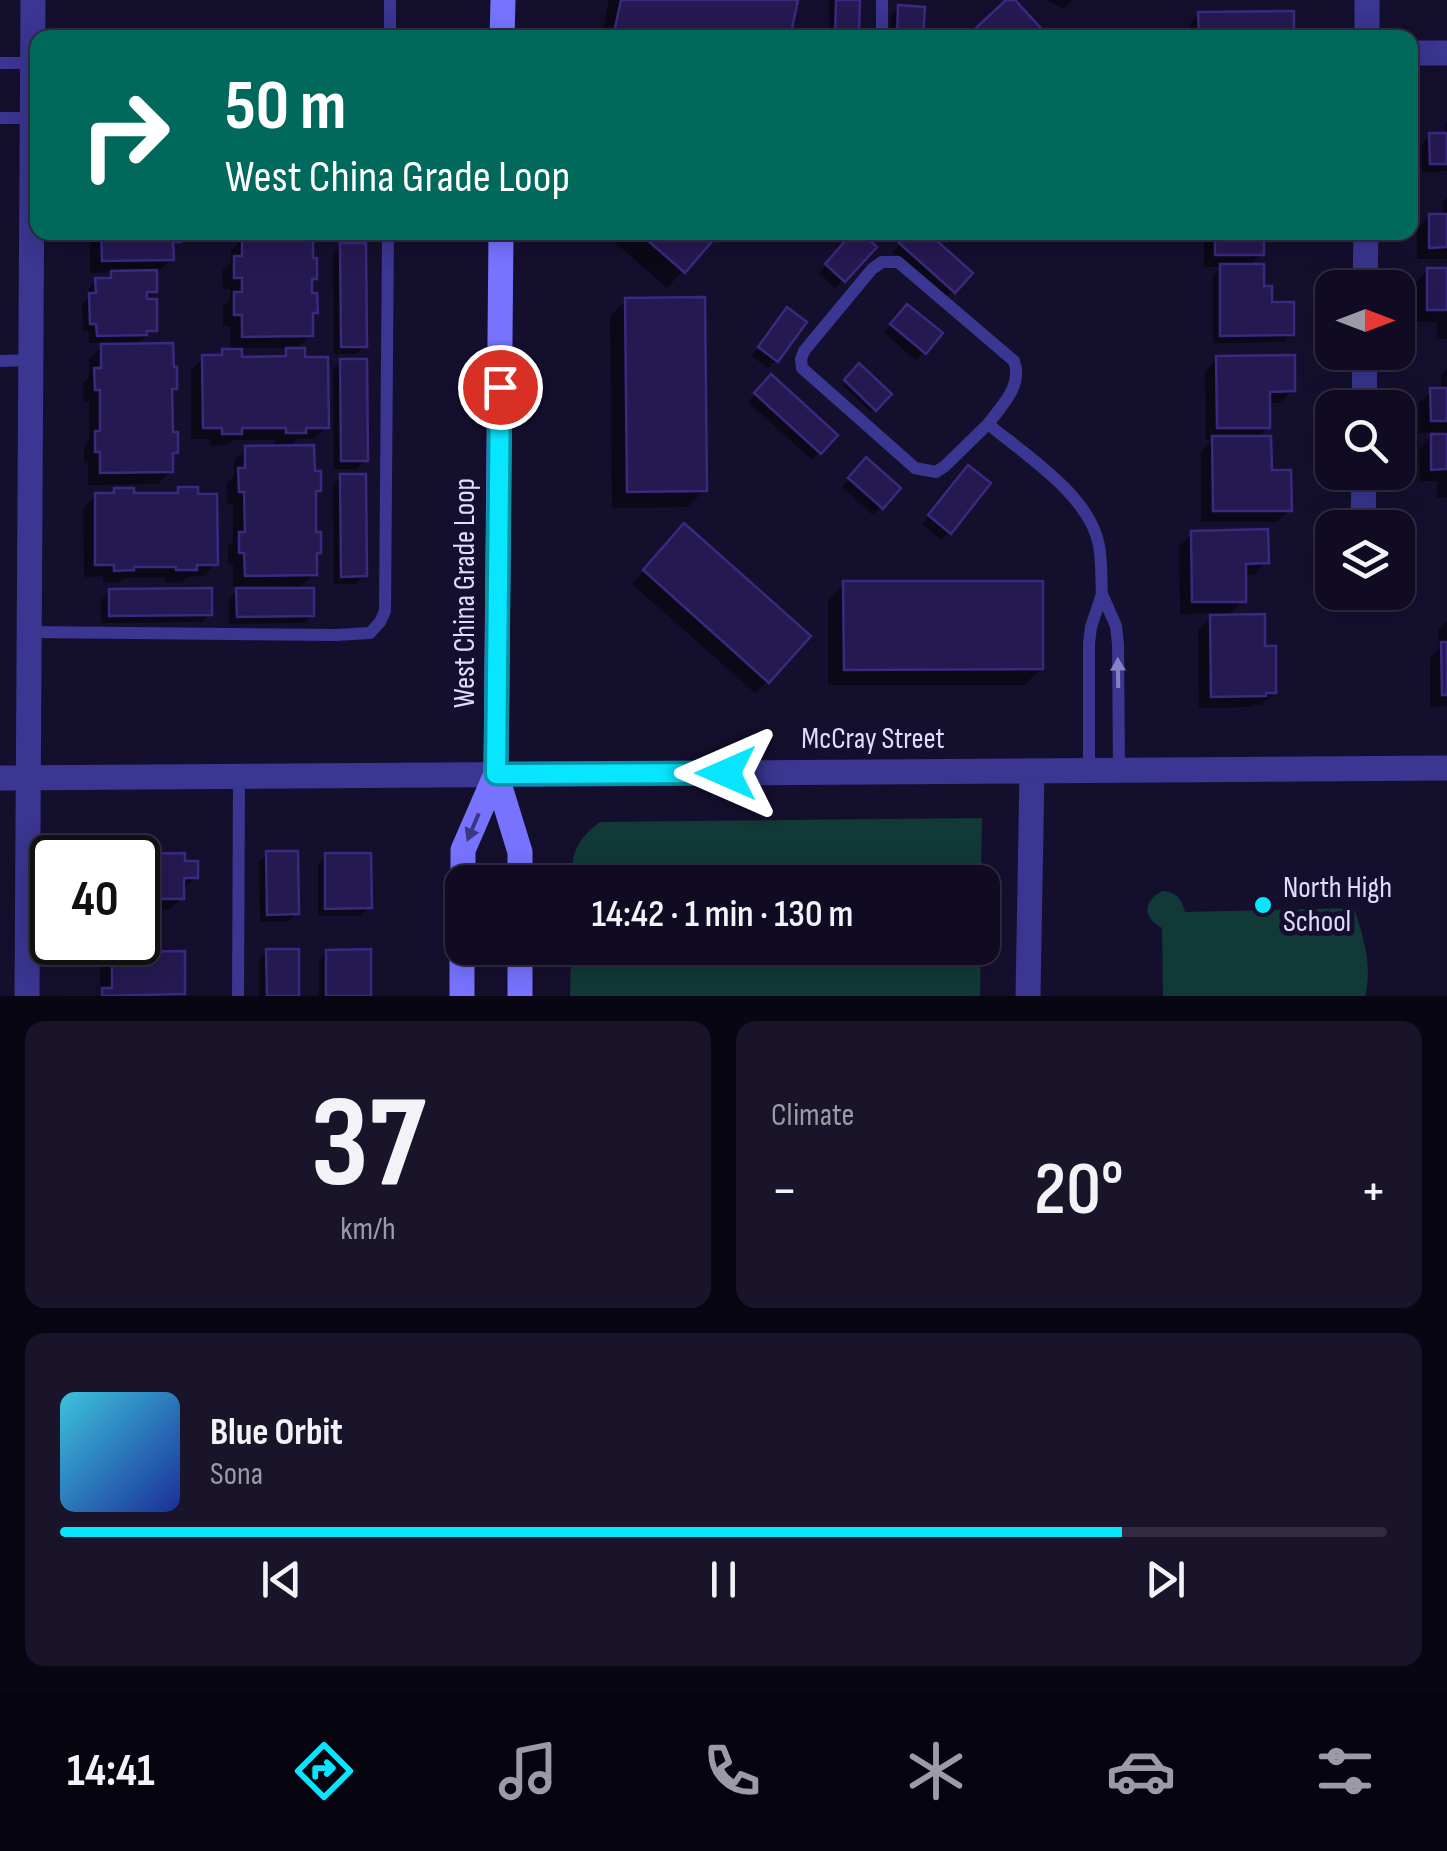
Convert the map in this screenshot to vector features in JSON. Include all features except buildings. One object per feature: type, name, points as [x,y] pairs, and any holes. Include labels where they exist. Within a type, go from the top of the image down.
[{"type":"main road","points":[[502,30],[503,0]]},
{"type":"main road","name":"West China Grade Loop","points":[[501,240],[496,774],[520,852],[520,865]]},
{"type":"main road","name":"West China Grade Loop","points":[[463,865],[463,850],[496,774]]},
{"type":"main road","points":[[462,965],[462,996]]},
{"type":"main road","points":[[520,965],[520,996]]},
{"type":"street","points":[[32,0],[33,30]]},
{"type":"street","points":[[1367,30],[1368,0]]},
{"type":"street","points":[[1418,53],[1447,54]]},
{"type":"street","points":[[27,996],[31,240]]},
{"type":"street","points":[[1365,270],[1366,240]]},
{"type":"street","name":"McCray Street","points":[[0,778],[1447,768]]},
{"type":"street","points":[[1028,996],[1032,771]]},
{"type":"lane","points":[[390,0],[390,30]]},
{"type":"lane","points":[[882,0],[882,30]]},
{"type":"lane","points":[[0,62],[30,71]]},
{"type":"lane","points":[[0,118],[30,118]]},
{"type":"lane","points":[[29,632],[370,632],[385,611],[388,240]]},
{"type":"lane","points":[[882,262],[898,262],[1014,361],[1018,371],[1014,386],[988,424],[936,472],[915,468],[802,368],[801,359],[872,269],[882,262]]},
{"type":"lane","points":[[0,361],[30,360]]},
{"type":"lane","points":[[988,424],[1064,487],[1092,522],[1099,544],[1102,594],[1116,626],[1118,644],[1119,770]]},
{"type":"lane","points":[[1089,771],[1089,643],[1102,594]]},
{"type":"lane","points":[[238,996],[239,776]]},
{"type":"green space","points":[[982,818],[981,865],[573,865],[585,835],[600,822]]},
{"type":"green space","points":[[1162,891],[1178,897],[1185,912],[1354,908],[1367,962],[1365,996],[1163,996],[1162,928],[1147,910],[1151,900]]},
{"type":"green space","points":[[571,965],[981,965],[980,996],[570,996]]},
{"type":"place","name":"North High School","points":[[1263,905]]},
{"type":"route","points":[[500,387],[496,774],[726,773]]}]
